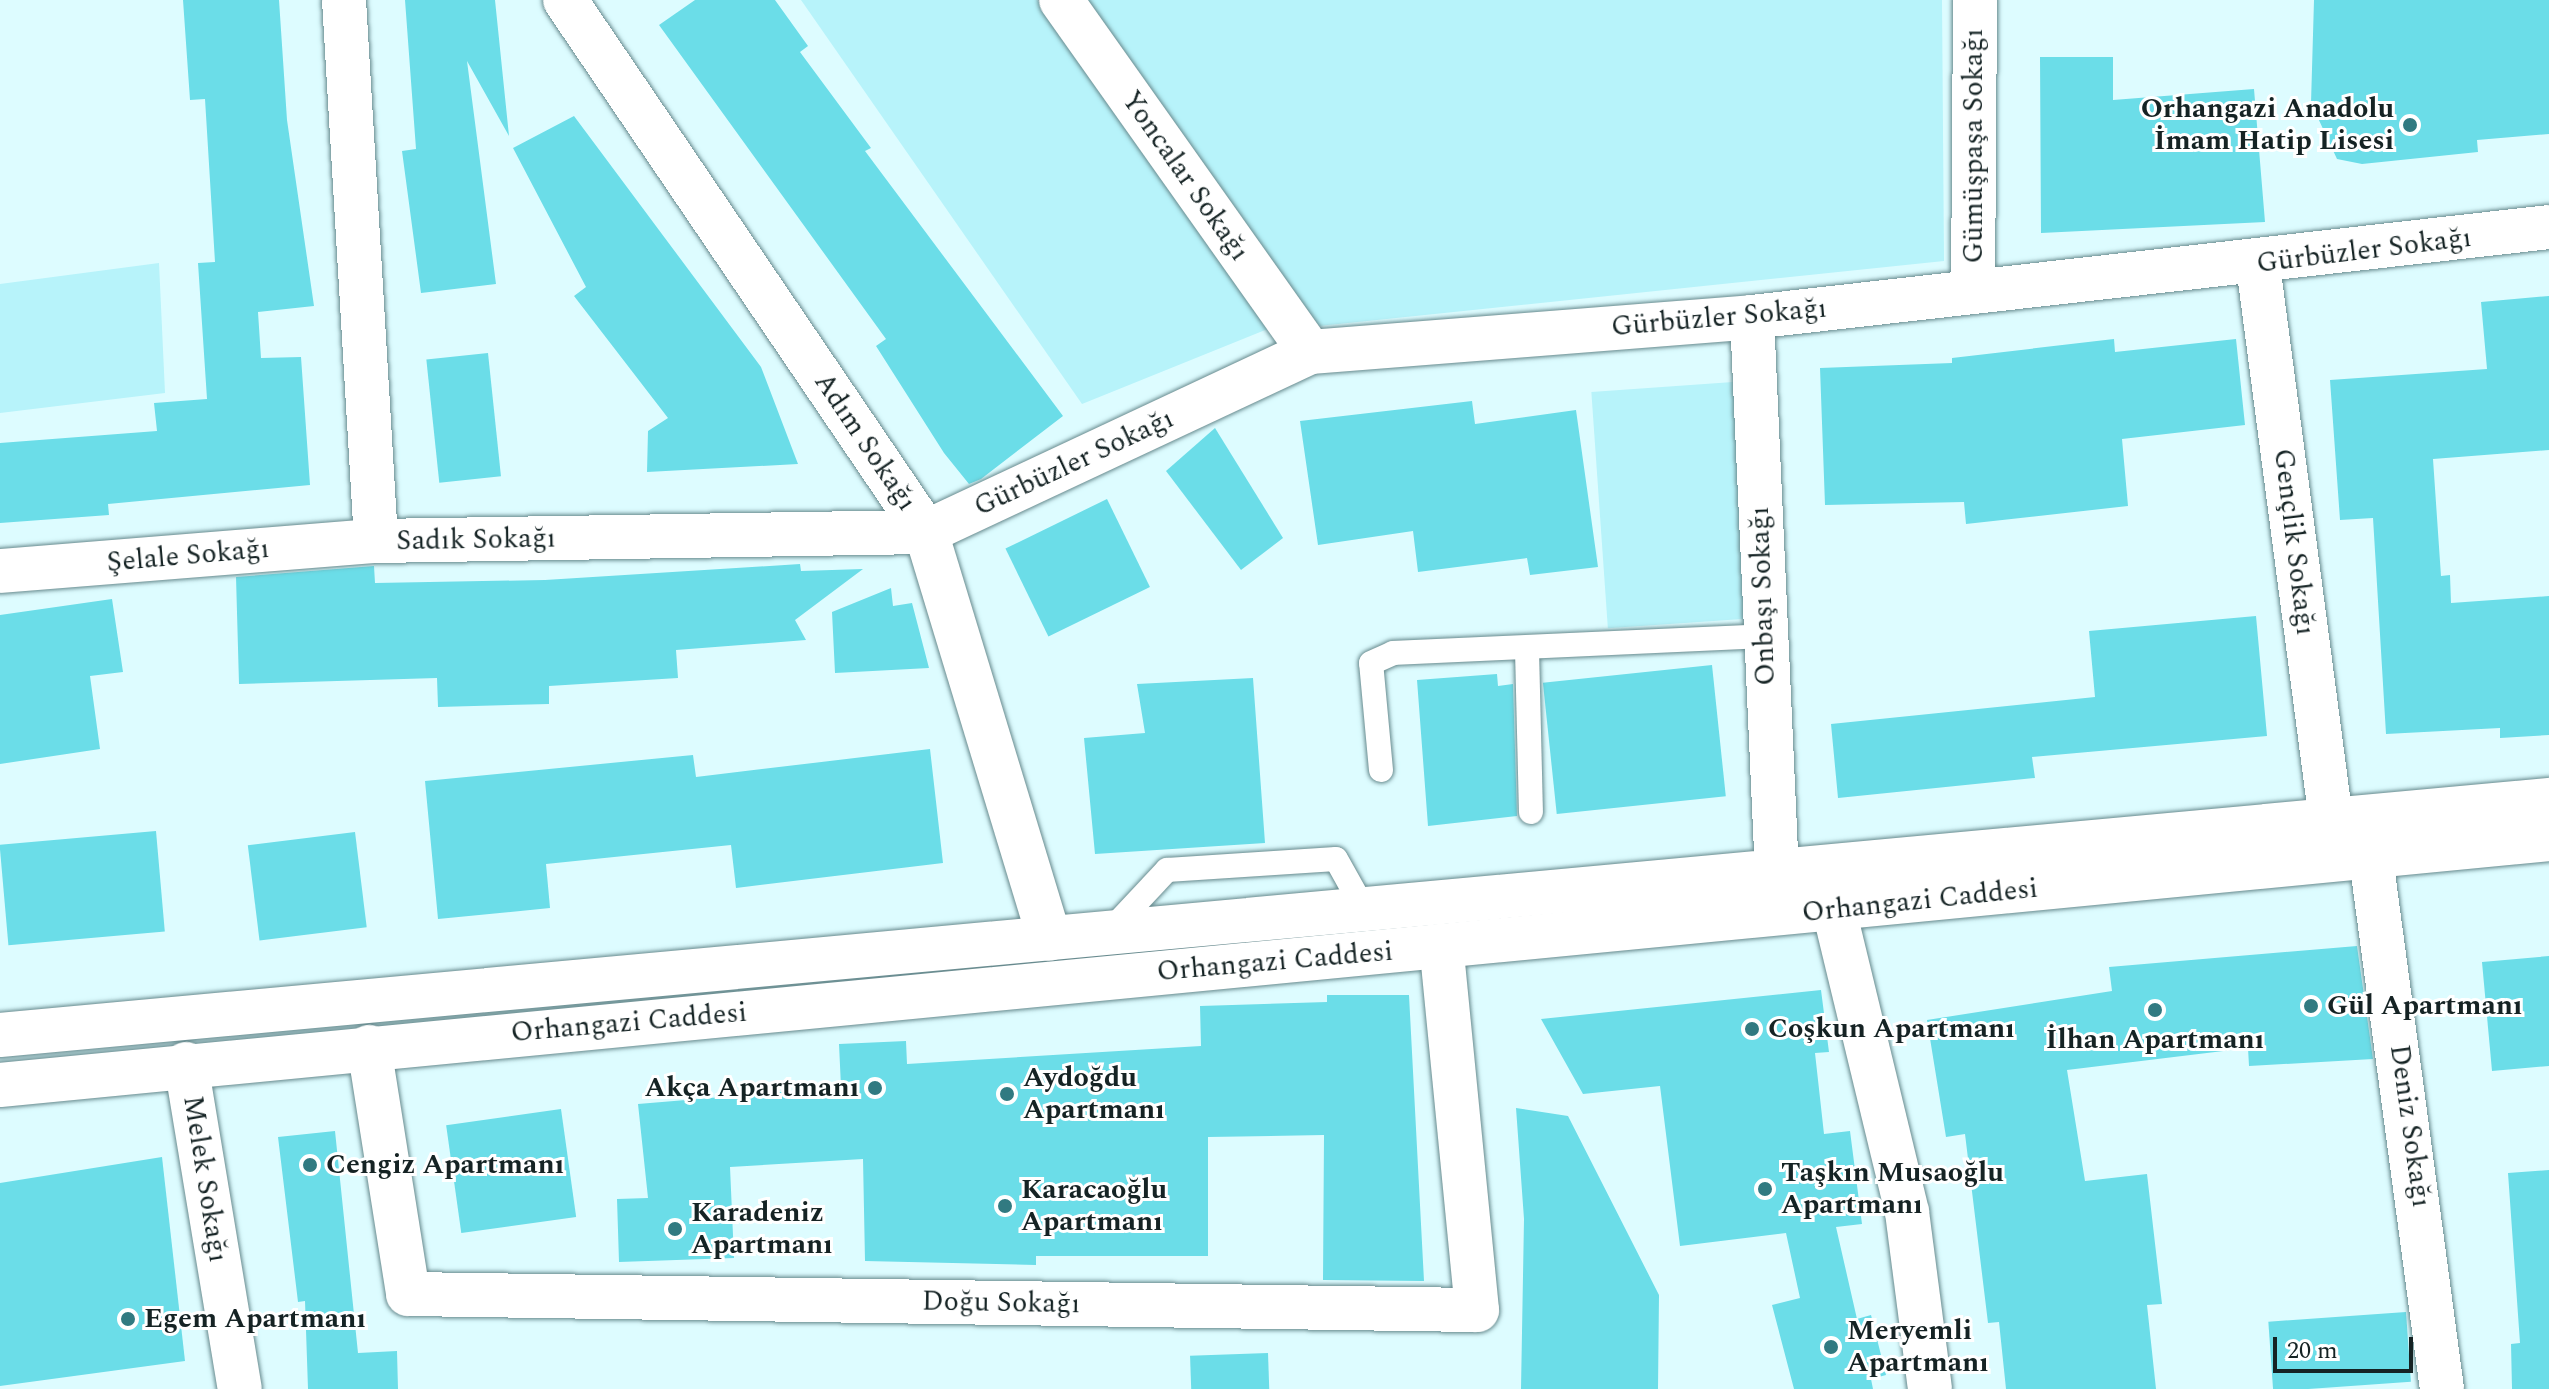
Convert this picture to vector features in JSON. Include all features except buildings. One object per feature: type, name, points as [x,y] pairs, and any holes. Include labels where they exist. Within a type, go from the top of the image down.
[{"type":"street","name":"Sadık Sokağı","points":[[344,0],[376,541],[926,532]]},
{"type":"street","name":"Adım Sokağı","points":[[565,0],[926,532],[1050,939]]},
{"type":"street","name":"Yoncalar Sokağı","points":[[1061,0],[1310,352]]},
{"type":"street","name":"Gümüşpaşa Sokağı","points":[[1973,292],[1975,0]]},
{"type":"street","name":"Gürbüzler Sokağı","points":[[926,532],[1310,352],[1752,317],[2258,265],[2549,227]]},
{"type":"street","name":"Gençlik Sokağı","points":[[2258,265],[2356,831]]},
{"type":"street","name":"Onbaşı Sokağı","points":[[1752,317],[1777,875]]},
{"type":"street","name":"Şelale Sokağı","points":[[0,571],[376,541]]},
{"type":"street","name":"Orhangazi Caddesi","points":[[0,1085],[186,1064],[1441,946],[1831,890],[2356,831],[2549,800]]},
{"type":"street","name":"Orhangazi Caddesi","points":[[2356,831],[2549,839]]},
{"type":"street","name":"Deniz Sokağı","points":[[2356,831],[2442,1389]]},
{"type":"street","name":"Orhangazi Caddesi","points":[[0,1035],[1777,875],[1831,890]]},
{"type":"street","points":[[1831,890],[1907,1212],[1930,1389]]},
{"type":"street","name":"Doğu Sokağı","points":[[369,1047],[408,1294],[1477,1310],[1441,946]]},
{"type":"street","name":"Melek Sokağı","points":[[186,1064],[240,1389]]},
{"type":"lane","points":[[1381,770],[1371,663],[1393,653],[1527,650],[1764,636]]},
{"type":"lane","points":[[1527,650],[1531,812]]},
{"type":"lane","points":[[1108,934],[1167,870],[1336,859],[1365,911]]},
{"type":"shaded area","points":[[801,0],[1037,0],[1275,326],[1082,404]]},
{"type":"shaded area","points":[[1081,0],[1942,0],[1944,261],[1319,326]]},
{"type":"shaded area","points":[[159,263],[165,393],[0,413],[0,284]]},
{"type":"shaded area","points":[[1733,382],[1750,618],[1608,628],[1591,392]]},
{"type":"place","name":"Orhangazi Anadolu İmam Hatip Lisesi","points":[[2410,125]]},
{"type":"place","name":"Gül Apartmanı","points":[[2311,1006]]},
{"type":"place","name":"İlhan Apartmanı","points":[[2155,1010]]},
{"type":"place","name":"Coşkun Apartmanı","points":[[1752,1029]]},
{"type":"place","name":"Akça Apartmanı","points":[[875,1088]]},
{"type":"place","name":"Aydoğdu Apartmanı","points":[[1007,1094]]},
{"type":"place","name":"Cengiz Apartmanı","points":[[310,1165]]},
{"type":"place","name":"Taşkın Musaoğlu Apartmanı","points":[[1765,1189]]},
{"type":"place","name":"Karacaoğlu Apartmanı","points":[[1005,1206]]},
{"type":"place","name":"Karadeniz Apartmanı","points":[[675,1229]]},
{"type":"place","name":"Egem Apartmanı","points":[[128,1319]]},
{"type":"place","name":"Meryemli Apartmanı","points":[[1831,1347]]}]
